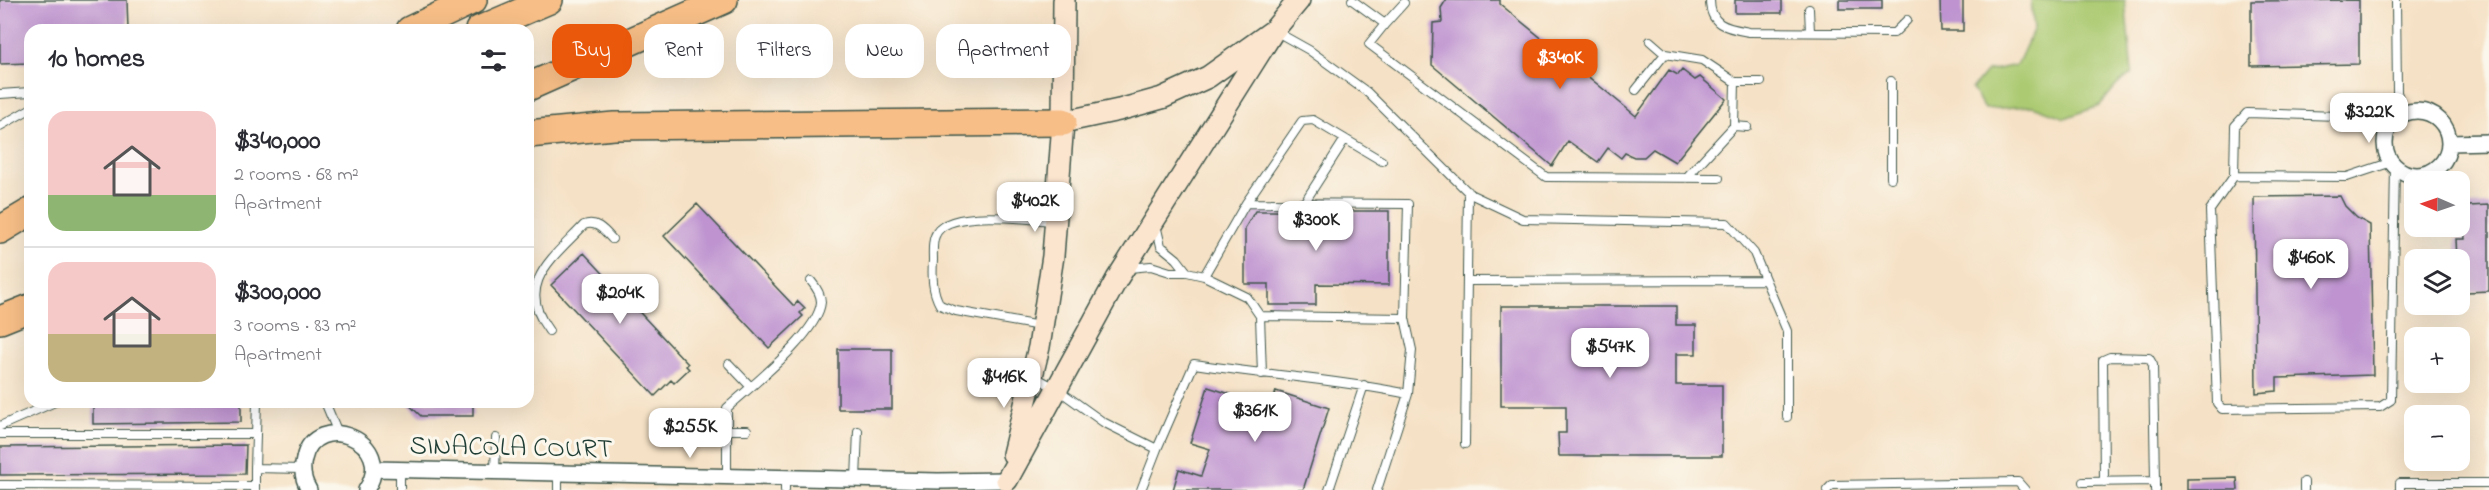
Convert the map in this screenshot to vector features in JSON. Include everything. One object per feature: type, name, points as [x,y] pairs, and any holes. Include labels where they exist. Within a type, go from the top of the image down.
[{"type":"highway","points":[[423,24],[474,0]]},
{"type":"highway","points":[[493,24],[549,0]]},
{"type":"highway","points":[[534,84],[724,0]]},
{"type":"highway","points":[[534,134],[625,126],[1063,122]]},
{"type":"highway","points":[[0,232],[24,216]]},
{"type":"highway","points":[[0,232],[24,223]]},
{"type":"highway","points":[[0,320],[24,310]]},
{"type":"main road","points":[[1006,485],[1032,376],[1053,256],[1063,122],[1064,0]]},
{"type":"main road","points":[[1006,485],[1124,269],[1274,30],[1299,0]]},
{"type":"main road","points":[[1063,122],[1162,98],[1208,77],[1274,30]]},
{"type":"street","points":[[2417,111],[2429,113],[2440,120],[2447,130],[2450,143],[2444,160],[2430,173],[2418,176],[2406,173],[2393,164],[2385,144],[2387,131],[2400,116],[2417,111]]},
{"type":"street","points":[[2450,143],[2489,142]]},
{"type":"street","points":[[309,490],[304,483],[302,469],[304,455],[313,443],[324,436],[338,433]]},
{"type":"street","name":"SINACOLA COURT","points":[[338,433],[352,436],[363,444],[371,455],[374,469],[371,483],[366,490]]},
{"type":"street","name":"SINACOLA COURT","points":[[374,469],[727,477],[785,484],[856,479],[1006,485]]},
{"type":"lane","points":[[1352,0],[1385,24]]},
{"type":"lane","points":[[1710,0],[1710,9],[1715,20],[1729,28],[1749,32],[1894,33],[1907,20]]},
{"type":"lane","points":[[2234,176],[2347,177],[2393,164],[2391,400],[2380,407],[2223,409],[2217,403],[2210,210],[2234,176],[2235,126],[2247,114],[2400,116],[2397,92],[2396,0]]},
{"type":"lane","points":[[1404,3],[1369,44],[1546,177],[1719,178]]},
{"type":"lane","points":[[1809,9],[1810,32]]},
{"type":"lane","points":[[1274,30],[1309,50],[1367,92],[1468,191],[1523,219],[1727,224],[1754,253],[1787,331],[1787,417]]},
{"type":"lane","points":[[1650,41],[1665,54],[1702,60],[1735,82],[1761,82]]},
{"type":"lane","points":[[1636,90],[1665,54]]},
{"type":"lane","points":[[1891,81],[1891,178]]},
{"type":"lane","points":[[1686,178],[1734,126],[1735,82]]},
{"type":"lane","points":[[0,94],[24,92]]},
{"type":"lane","points":[[0,126],[24,112]]},
{"type":"lane","points":[[1204,276],[1246,203],[1302,121],[1313,120],[1382,161]]},
{"type":"lane","points":[[1734,126],[1747,127]]},
{"type":"lane","points":[[1304,203],[1345,139]]},
{"type":"lane","points":[[1465,444],[1468,191]]},
{"type":"lane","points":[[1246,203],[1407,204],[1405,318],[1412,350],[1408,394],[1377,490]]},
{"type":"lane","points":[[1042,327],[956,311],[940,305],[934,294],[932,270],[935,236],[945,223],[961,219],[1056,221]]},
{"type":"lane","points":[[1155,220],[1161,246],[1177,259],[1187,272]]},
{"type":"lane","points":[[549,331],[540,318],[536,306],[540,270],[584,225],[590,223],[599,225],[612,239]]},
{"type":"lane","points":[[1124,269],[1151,266],[1170,272],[1187,272],[1204,276],[1246,297],[1260,316],[1262,374]]},
{"type":"lane","points":[[1467,281],[1765,280]]},
{"type":"lane","points":[[727,477],[727,408],[805,336],[818,313],[821,299],[817,287],[811,281]]},
{"type":"lane","points":[[1260,316],[1405,318]]},
{"type":"lane","points":[[2083,482],[2155,486],[2153,365],[2149,358],[2110,357],[2103,360],[2104,482]]},
{"type":"lane","points":[[729,364],[750,387]]},
{"type":"lane","points":[[1141,490],[1194,364],[1364,385],[1408,394]]},
{"type":"lane","points":[[1032,376],[1057,389],[1103,422],[1158,448]]},
{"type":"lane","points":[[1329,490],[1364,385]]},
{"type":"lane","points":[[0,426],[41,408]]},
{"type":"lane","points":[[0,485],[255,488],[257,408]]},
{"type":"lane","points":[[328,408],[338,433]]},
{"type":"lane","points":[[702,421],[747,430]]},
{"type":"lane","points":[[856,479],[858,431]]},
{"type":"lane","points":[[0,434],[256,434]]},
{"type":"lane","points":[[495,472],[496,438]]},
{"type":"lane","points":[[255,468],[302,469]]},
{"type":"lane","points":[[400,470],[400,490]]},
{"type":"lane","points":[[558,473],[558,490]]},
{"type":"lane","points":[[1827,490],[1832,485],[2018,482],[2025,490]]},
{"type":"lane","points":[[2400,490],[2400,483],[2489,483]]},
{"type":"green space","points":[[2031,0],[2125,0],[2132,73],[2116,86],[2099,106],[2065,118],[2033,106],[1985,109],[1972,89],[1987,71],[2017,65],[2034,28]]},
{"type":"building","points":[[0,0],[127,0],[128,24],[24,24],[24,63],[0,64]]},
{"type":"building","points":[[1446,0],[1500,0],[1500,4],[1636,116],[1669,70],[1678,75],[1682,70],[1695,80],[1700,77],[1726,99],[1675,162],[1653,149],[1644,157],[1634,157],[1625,153],[1621,158],[1608,148],[1598,162],[1568,141],[1552,166],[1432,65],[1433,23],[1442,22],[1441,8]]},
{"type":"building","points":[[1735,0],[1782,0],[1782,13],[1735,13]]},
{"type":"building","points":[[1839,0],[1882,0],[1882,9],[1839,9]]},
{"type":"building","points":[[1940,0],[1963,0],[1963,31],[1941,31]]},
{"type":"building","points":[[2359,0],[2359,64],[2251,66],[2251,1]]},
{"type":"building","points":[[2340,196],[2345,206],[2357,218],[2370,225],[2373,375],[2277,378],[2277,391],[2256,393],[2254,197]]},
{"type":"building","points":[[697,204],[794,306],[798,301],[805,308],[800,313],[803,316],[769,348],[664,236]]},
{"type":"building","points":[[2489,205],[2489,291],[2470,292],[2470,249],[2456,249],[2456,239],[2470,237],[2470,206]]},
{"type":"building","points":[[1255,211],[1389,211],[1389,285],[1316,284],[1316,305],[1269,305],[1269,284],[1245,284],[1245,228]]},
{"type":"building","points":[[584,253],[688,364],[686,366],[689,369],[674,383],[671,380],[655,396],[551,285]]},
{"type":"building","points":[[1501,306],[1676,306],[1676,325],[1696,325],[1696,354],[1676,354],[1676,385],[1722,385],[1722,456],[1559,456],[1558,433],[1566,433],[1566,406],[1501,406]]},
{"type":"building","points":[[838,349],[892,349],[892,409],[838,409]]},
{"type":"building","points":[[1208,387],[1271,407],[1276,391],[1329,408],[1303,490],[1173,490],[1179,469],[1201,476],[1210,449],[1190,443]]},
{"type":"building","points":[[93,408],[241,408],[241,422],[93,424]]},
{"type":"building","points":[[412,408],[473,408],[473,416],[421,416]]},
{"type":"building","points":[[246,445],[245,474],[0,475],[0,447]]},
{"type":"building","points":[[2237,478],[2238,490],[2187,490],[2187,479]]}]
